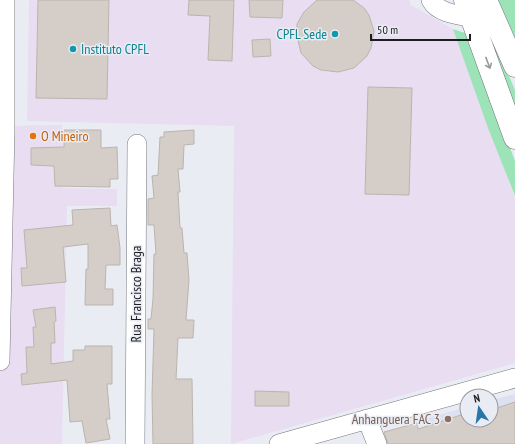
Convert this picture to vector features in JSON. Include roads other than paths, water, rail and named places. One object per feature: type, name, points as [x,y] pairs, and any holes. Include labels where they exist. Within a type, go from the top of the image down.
[{"type":"highway","points":[[486,0],[515,66]]},
{"type":"highway","points":[[467,9],[515,138]]},
{"type":"street","points":[[0,361],[5,0]]},
{"type":"street","points":[[431,0],[433,4],[448,13],[467,9]]},
{"type":"street","name":"Rua Francisco Braga","points":[[135,444],[138,144]]},
{"type":"street","points":[[279,444],[515,378]]},
{"type":"street","points":[[367,419],[377,444]]},
{"type":"place","name":"CPFL Sede","points":[[335,34]]},
{"type":"place","name":"Instituto CPFL","points":[[73,49]]},
{"type":"place","name":"O Mineiro","points":[[33,136]]},
{"type":"place","name":"Anhanguera FAC 3","points":[[448,419]]}]
